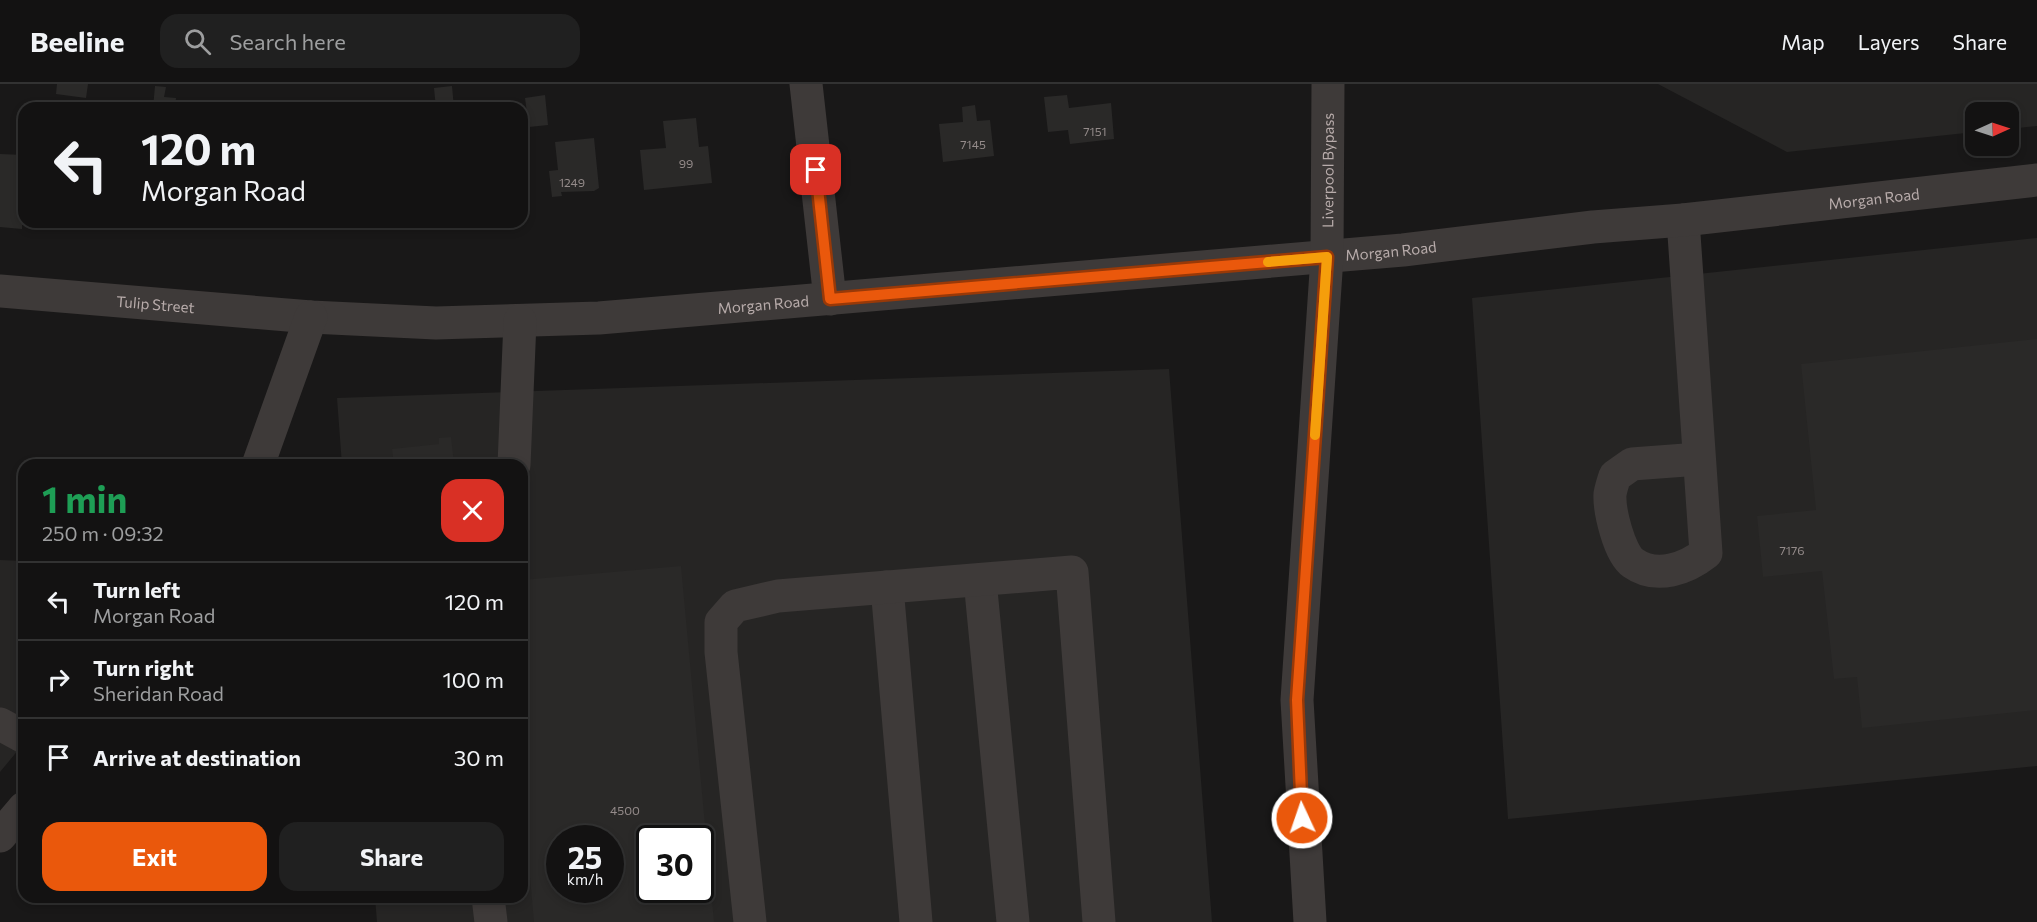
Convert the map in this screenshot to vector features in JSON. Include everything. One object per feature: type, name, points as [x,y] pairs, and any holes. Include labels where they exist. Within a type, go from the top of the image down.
[{"type":"street","points":[[806,84],[830,299]]},
{"type":"street","name":"Liverpool Bypass","points":[[1310,922],[1297,700],[1327,257],[1328,84]]},
{"type":"street","name":"Morgan Road","points":[[311,317],[436,323],[599,318],[1403,250],[1593,227],[1683,220],[2037,180]]},
{"type":"street","points":[[1683,220],[1699,459]]},
{"type":"street","name":"Tulip Street","points":[[0,291],[311,317]]},
{"type":"street","points":[[260,459],[311,317]]},
{"type":"street","points":[[513,459],[520,321]]},
{"type":"street","points":[[750,922],[721,652],[721,622],[735,606],[778,596],[1072,572],[1099,922]]},
{"type":"street","points":[[980,580],[1012,922]]},
{"type":"street","points":[[888,587],[916,922]]},
{"type":"street","points":[[0,724],[18,734]]},
{"type":"street","points":[[0,836],[18,815]]},
{"type":"street","points":[[489,903],[491,922]]},
{"type":"shaded area","points":[[1658,84],[2037,84],[2037,126],[2019,128],[2019,102],[1965,102],[1965,133],[1787,152]]},
{"type":"shaded area","points":[[2037,238],[2037,766],[1508,819],[1472,298]]},
{"type":"shaded area","points":[[1169,369],[1212,922],[377,922],[375,903],[528,903],[528,459],[342,459],[337,398]]},
{"type":"shaded area","points":[[0,560],[18,561],[18,750],[0,772]]},
{"type":"building","points":[[57,84],[88,84],[86,98],[56,94]]},
{"type":"building","points":[[155,86],[166,87],[164,97],[176,98],[176,102],[154,102]]},
{"type":"building","points":[[452,86],[453,102],[435,102],[434,88]]},
{"type":"building","points":[[545,95],[548,125],[529,127],[528,102],[526,102],[525,98]]},
{"type":"building","points":[[1067,95],[1069,108],[1111,103],[1114,139],[1070,144],[1068,130],[1048,132],[1044,97]]},
{"type":"building","points":[[975,105],[977,121],[990,120],[994,156],[943,162],[939,124],[963,122],[962,107]]},
{"type":"building","points":[[696,118],[699,147],[708,146],[712,183],[644,190],[640,150],[666,148],[663,121]]},
{"type":"building","points":[[594,138],[599,188],[594,191],[561,192],[562,196],[552,197],[549,171],[558,170],[555,142]]},
{"type":"building","points":[[0,154],[18,155],[18,228],[22,229],[0,227]]},
{"type":"building","points":[[2037,339],[2037,710],[1862,728],[1857,677],[1834,679],[1822,571],[1763,577],[1757,516],[1816,510],[1801,364]]},
{"type":"building","points":[[451,437],[454,459],[393,459],[392,449],[439,444],[439,438]]},
{"type":"building","points":[[681,566],[705,825],[636,825],[636,903],[712,903],[714,922],[534,922],[528,856],[528,579]]},
{"type":"slow traffic","points":[[1268,262],[1327,257],[1315,435]]},
{"type":"route","points":[[816,170],[830,299],[1327,257],[1297,700],[1302,818]]}]
